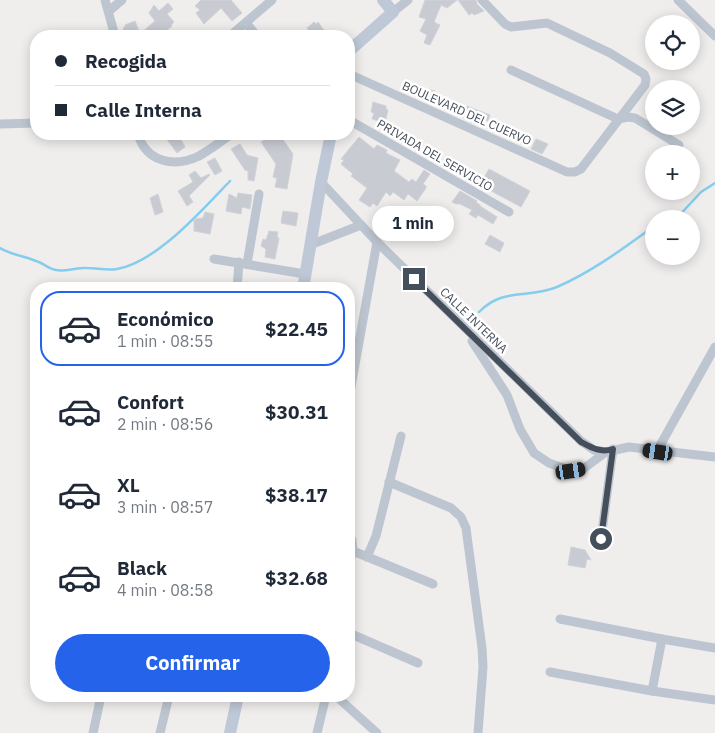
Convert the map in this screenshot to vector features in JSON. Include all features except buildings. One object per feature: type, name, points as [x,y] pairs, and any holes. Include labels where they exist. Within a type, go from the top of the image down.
[{"type":"main road","points":[[355,46],[393,12],[383,0]]},
{"type":"main road","points":[[304,282],[330,140]]},
{"type":"main road","points":[[230,733],[237,702]]},
{"type":"street","points":[[106,0],[114,30]]},
{"type":"street","points":[[109,11],[122,0]]},
{"type":"street","points":[[237,30],[272,0]]},
{"type":"street","points":[[393,12],[408,0]]},
{"type":"street","points":[[482,0],[505,24],[511,26],[547,24],[610,53],[644,74],[645,84],[618,119]]},
{"type":"street","points":[[678,0],[715,36]]},
{"type":"street","points":[[246,22],[252,30]]},
{"type":"street","points":[[511,70],[618,119],[635,118],[679,145]]},
{"type":"street","name":"BOULEVARD DEL CUERVO","points":[[355,77],[568,172],[581,170],[618,119]]},
{"type":"street","points":[[0,124],[30,123]]},
{"type":"street","name":"PRIVADA DEL SERVICIO","points":[[355,123],[509,212]]},
{"type":"street","points":[[141,140],[148,153],[157,159],[168,161],[183,161],[198,156],[223,140]]},
{"type":"street","name":"CALLE INTERNA","points":[[321,182],[377,242],[581,442],[594,450],[610,450]]},
{"type":"street","points":[[239,282],[259,194]]},
{"type":"street","points":[[310,245],[361,225]]},
{"type":"street","points":[[355,365],[377,242]]},
{"type":"street","points":[[214,259],[305,274]]},
{"type":"street","points":[[463,328],[507,395],[520,429],[534,453],[549,463],[571,471],[583,469],[610,450],[629,447],[715,458]]},
{"type":"street","points":[[658,452],[715,346]]},
{"type":"street","points":[[367,557],[376,536],[401,436]]},
{"type":"street","points":[[601,539],[610,450]]},
{"type":"street","points":[[390,482],[451,508],[461,517],[466,528],[482,648],[478,733]]},
{"type":"street","points":[[355,553],[433,584]]},
{"type":"street","points":[[560,619],[715,648]]},
{"type":"street","points":[[355,636],[418,663]]},
{"type":"street","points":[[652,691],[662,639]]},
{"type":"street","points":[[550,672],[652,691],[715,700]]},
{"type":"street","points":[[93,733],[100,702]]},
{"type":"street","points":[[160,733],[168,702]]},
{"type":"street","points":[[317,733],[325,702]]},
{"type":"street","points":[[343,702],[377,733]]},
{"type":"waterway","points":[[0,248],[56,270],[83,268],[117,269],[132,264],[163,246],[192,220],[230,181]]},
{"type":"waterway","points":[[684,210],[701,192],[715,183]]},
{"type":"waterway","points":[[479,312],[497,299],[557,287],[603,262],[645,233]]},
{"type":"route","points":[[414,279],[581,442],[594,450],[606,452],[613,449],[601,539]]}]
